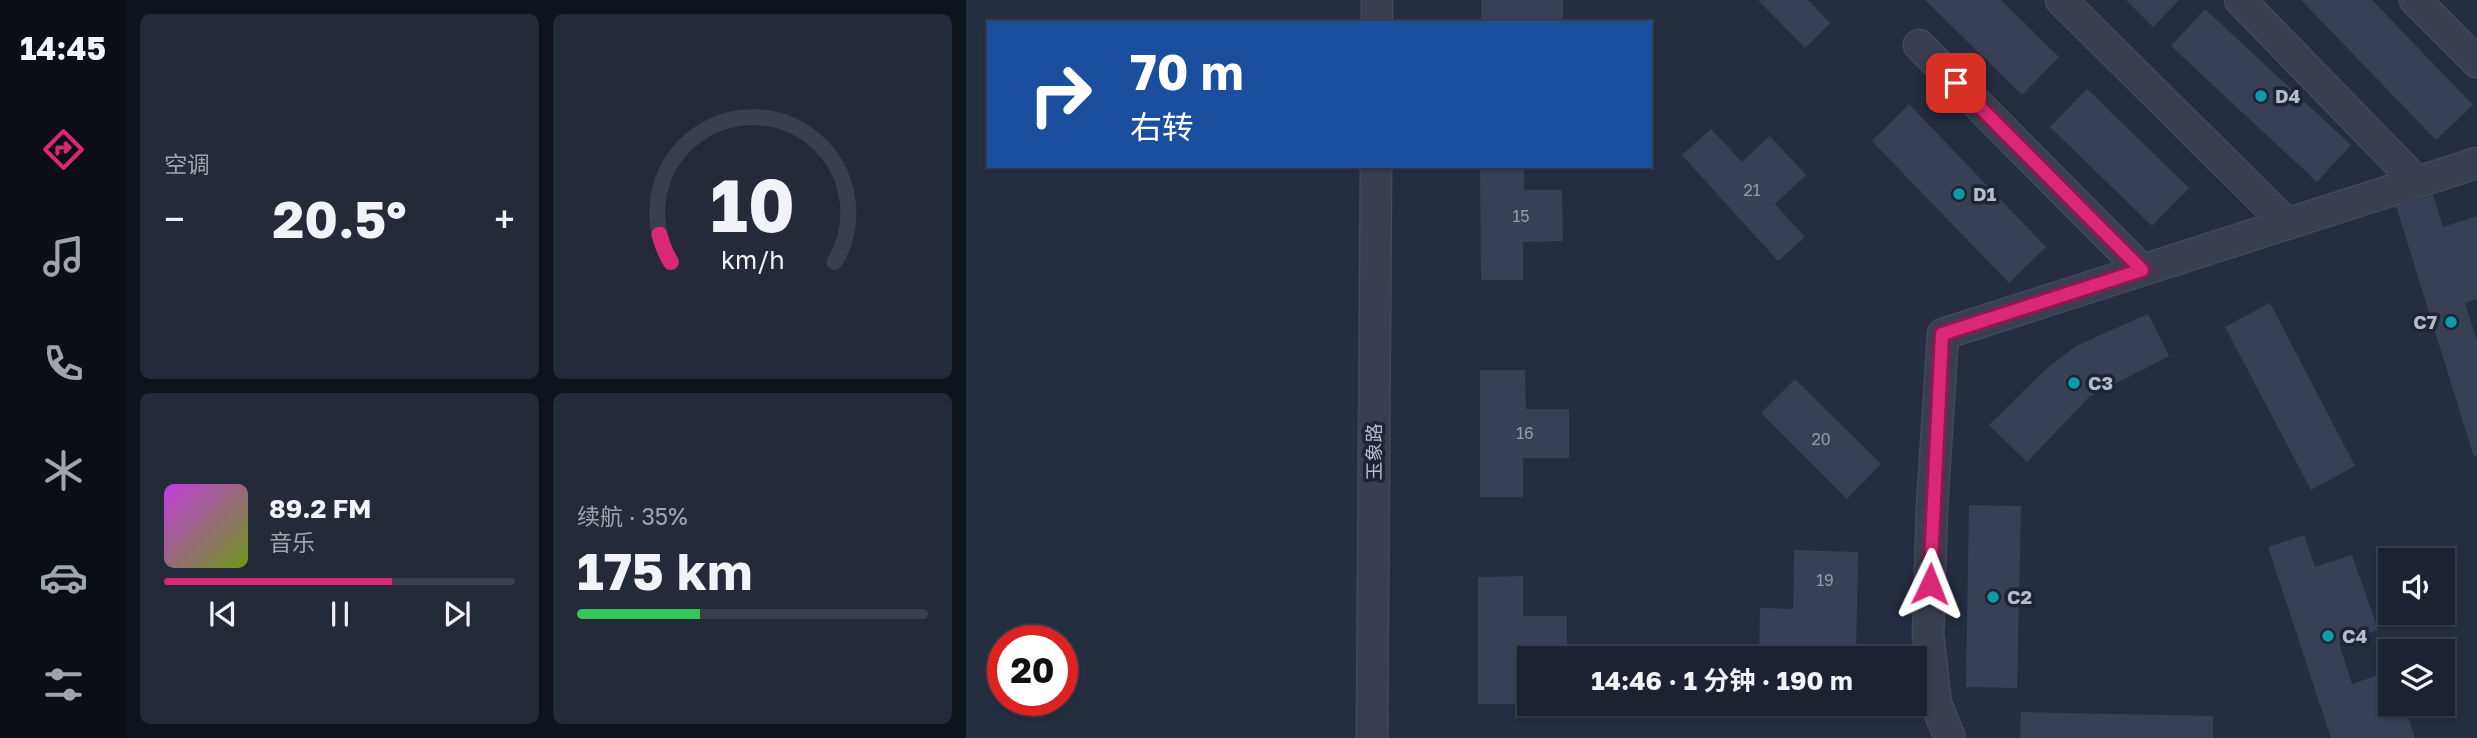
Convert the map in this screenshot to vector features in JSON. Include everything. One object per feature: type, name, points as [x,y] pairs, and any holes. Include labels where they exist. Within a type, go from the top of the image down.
[{"type":"street","points":[[1377,0],[1377,21]]},
{"type":"street","points":[[1391,21],[1392,0]]},
{"type":"street","points":[[2061,0],[2287,224]]},
{"type":"street","points":[[2240,0],[2417,182]]},
{"type":"street","points":[[2415,0],[2477,62]]},
{"type":"street","points":[[1919,45],[2142,270]]},
{"type":"street","points":[[1950,738],[1936,704],[1928,634],[1942,334],[2477,163]]},
{"type":"street","name":"玉象路","points":[[1372,738],[1376,168]]},
{"type":"street","name":"玉象路","points":[[1387,738],[1390,168]]},
{"type":"building","points":[[1481,0],[1563,0],[1563,21],[1481,21]]},
{"type":"building","points":[[1758,0],[1808,0],[1830,23],[1805,48]]},
{"type":"building","points":[[1925,0],[2001,0],[2059,57],[2022,95]]},
{"type":"building","points":[[2126,0],[2179,0],[2153,27]]},
{"type":"building","points":[[2301,0],[2372,0],[2473,105],[2436,140]]},
{"type":"building","name":"D4","points":[[2205,9],[2351,145],[2317,182],[2171,46]]},
{"type":"building","points":[[2087,89],[2189,188],[2152,226],[2050,127]]},
{"type":"building","name":"D1","points":[[1909,104],[2046,247],[2009,283],[1872,141]]},
{"type":"building","points":[[1711,129],[1742,162],[1770,136],[1806,175],[1775,204],[1805,237],[1778,261],[1682,155]]},
{"type":"building","points":[[1480,168],[1524,168],[1524,190],[1562,190],[1563,241],[1523,242],[1523,280],[1481,280]]},
{"type":"building","name":"C7","points":[[2433,195],[2443,227],[2477,216],[2477,299],[2465,303],[2477,341],[2477,455],[2474,457],[2396,206]]},
{"type":"building","points":[[2270,303],[2355,466],[2311,490],[2225,327]]},
{"type":"building","name":"C3","points":[[2148,314],[2169,356],[2089,397],[2027,462],[1989,425],[2045,370],[2076,346]]},
{"type":"building","points":[[1480,370],[1525,370],[1526,409],[1569,409],[1569,458],[1523,458],[1523,497],[1480,497]]},
{"type":"building","points":[[1795,379],[1881,464],[1847,499],[1761,413]]},
{"type":"building","name":"C2","points":[[1969,505],[2021,506],[2017,688],[1966,687]]},
{"type":"building","name":"C4","points":[[2304,535],[2315,567],[2352,555],[2378,630],[2339,643],[2352,684],[2378,675],[2378,716],[2407,716],[2415,738],[2331,738],[2268,547]]},
{"type":"building","points":[[1794,550],[1858,552],[1856,646],[1759,646],[1760,608],[1793,609]]},
{"type":"building","points":[[1523,576],[1523,616],[1567,616],[1567,646],[1517,646],[1517,704],[1478,704],[1478,577]]},
{"type":"building","points":[[2021,712],[2213,716],[2213,738],[2020,738]]},
{"type":"place","name":"D4","points":[[2261,96]]},
{"type":"place","name":"D1","points":[[1959,194]]},
{"type":"place","name":"C7","points":[[2451,322]]},
{"type":"place","name":"C3","points":[[2074,383]]},
{"type":"place","name":"C2","points":[[1993,597]]},
{"type":"place","name":"C4","points":[[2328,636]]},
{"type":"route","points":[[1930,584],[1942,334],[2142,270],[1956,83]]}]
